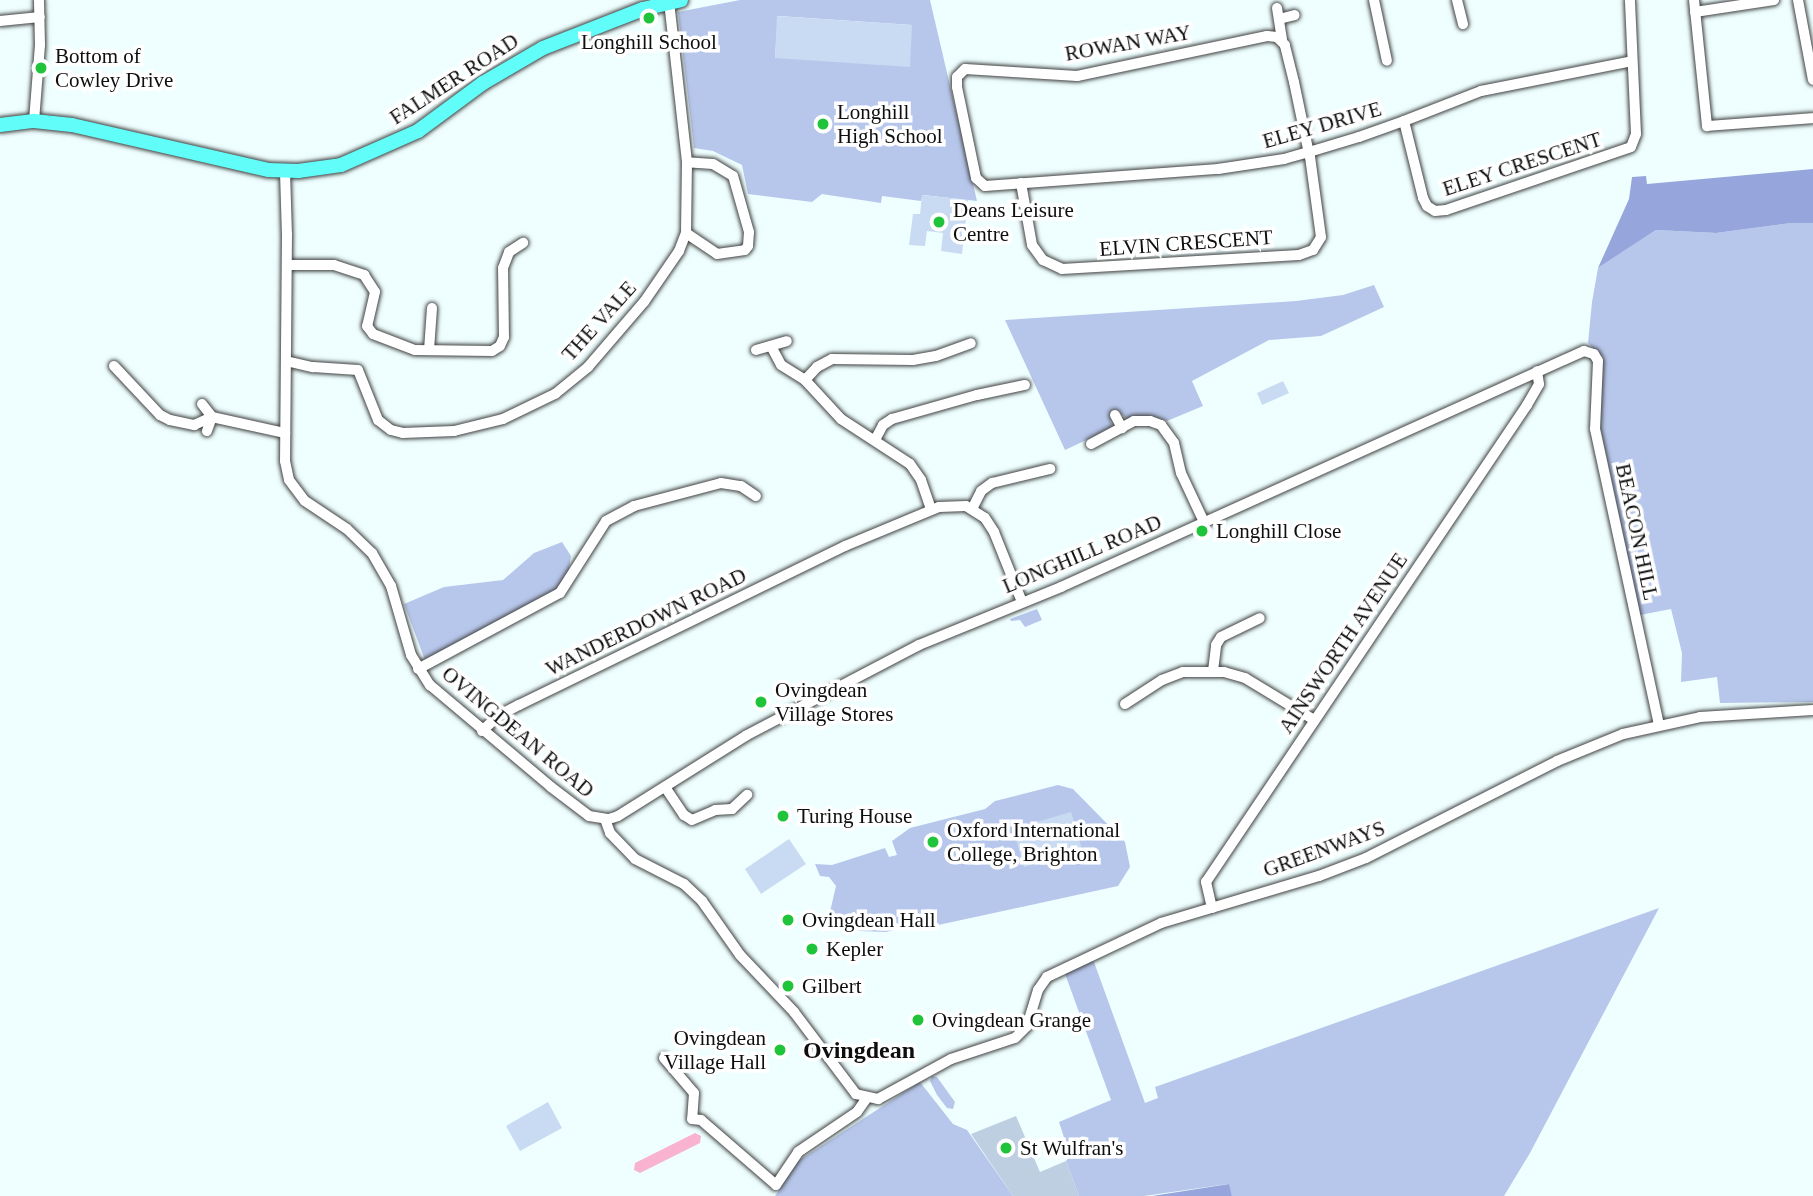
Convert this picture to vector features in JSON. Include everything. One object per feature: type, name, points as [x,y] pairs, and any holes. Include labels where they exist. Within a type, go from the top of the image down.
[{"type":"main road","name":"FALMER ROAD","points":[[0,125],[34,121],[72,125],[285,172],[341,164],[370,154],[418,131],[483,83],[543,48],[675,1]]},
{"type":"street","points":[[34,121],[39,0]]},
{"type":"street","points":[[1374,0],[1388,61]]},
{"type":"street","points":[[1457,0],[1463,24]]},
{"type":"street","points":[[1630,0],[1632,61]]},
{"type":"street","points":[[1694,0],[1706,130],[1813,118]]},
{"type":"street","points":[[1695,12],[1774,0]]},
{"type":"street","points":[[1798,0],[1813,80]]},
{"type":"street","name":"THE VALE","points":[[286,361],[313,368],[358,370],[374,413],[381,423],[395,432],[454,431],[503,419],[555,394],[602,353],[654,288],[679,251],[686,233],[687,162],[675,1]]},
{"type":"street","points":[[1295,15],[1278,14],[1309,152]]},
{"type":"street","points":[[0,21],[40,17]]},
{"type":"street","name":"ROWAN WAY","points":[[976,176],[956,82],[964,69],[1077,76],[1267,36],[1282,41]]},
{"type":"street","name":"ELEY CRESCENT","points":[[1404,121],[1426,204],[1435,211],[1446,210],[1632,147],[1636,137],[1632,61]]},
{"type":"street","name":"ELEY DRIVE","points":[[976,176],[985,186],[1218,169],[1309,152],[1404,121],[1481,90],[1632,61]]},
{"type":"street","name":"ELVIN CRESCENT","points":[[1021,183],[1032,245],[1043,260],[1059,269],[1079,270],[1299,255],[1313,250],[1322,234],[1309,152]]},
{"type":"street","points":[[686,233],[717,254],[745,250],[748,246],[749,232],[733,175],[713,163],[687,162]]},
{"type":"street","name":"OVINGDEAN ROAD","points":[[285,172],[285,466],[293,488],[305,501],[347,529],[372,553],[391,586],[418,670],[430,685],[577,809],[605,819],[610,833],[635,859],[684,884],[702,901],[740,955],[794,1012],[856,1094],[866,1098]]},
{"type":"street","points":[[287,265],[334,265],[365,275],[375,292],[368,319],[369,331],[415,350],[492,351],[500,346],[504,337],[503,268],[509,252],[523,243]]},
{"type":"street","points":[[429,350],[432,307]]},
{"type":"street","points":[[805,380],[817,367],[832,359],[913,360],[966,345],[956,334]]},
{"type":"street","points":[[756,350],[787,341]]},
{"type":"street","points":[[771,346],[781,365],[805,380],[841,419],[910,464],[921,480],[931,509]]},
{"type":"street","name":"LONGHILL ROAD","points":[[605,819],[618,816],[706,759],[834,687],[957,627],[1022,602],[1587,351]]},
{"type":"street","name":"BEACON HILL","points":[[1587,351],[1598,361],[1595,429],[1659,724]]},
{"type":"street","points":[[114,366],[122,384],[169,420],[194,425],[212,417],[285,433]]},
{"type":"street","name":"AINSWORTH AVENUE","points":[[1212,908],[1206,881],[1527,405],[1539,384],[1537,371]]},
{"type":"street","points":[[996,378],[998,390]]},
{"type":"street","points":[[1521,379],[1528,391],[1527,405]]},
{"type":"street","points":[[875,440],[883,425],[892,419],[1025,385]]},
{"type":"street","points":[[202,404],[212,417]]},
{"type":"street","points":[[1115,415],[1122,428]]},
{"type":"street","points":[[207,431],[212,417]]},
{"type":"street","points":[[1091,444],[1144,420],[1165,428],[1174,443],[1181,473],[1204,522]]},
{"type":"street","points":[[1022,602],[992,528],[972,509],[981,491],[992,483],[1050,469]]},
{"type":"street","points":[[418,670],[560,593],[606,521],[634,506],[722,483],[741,486],[757,496]]},
{"type":"street","name":"WANDERDOWN ROAD","points":[[482,731],[502,713],[828,548],[931,509],[950,505],[972,509]]},
{"type":"street","points":[[1213,671],[1218,640],[1233,625],[1261,618]]},
{"type":"street","points":[[1125,704],[1135,693],[1174,675],[1213,671],[1240,676],[1314,720]]},
{"type":"street","name":"GREENWAYS","points":[[866,1098],[889,1095],[951,1059],[1015,1038],[1027,1026],[1038,990],[1052,974],[1161,923],[1319,876],[1366,858],[1575,753],[1611,738],[1659,724],[1712,716],[1813,710]]},
{"type":"street","points":[[665,786],[690,820],[698,820],[715,810],[734,814],[747,795]]},
{"type":"street","points":[[664,1058],[694,1093],[692,1119],[701,1121],[776,1185],[798,1152],[857,1112],[866,1098]]},
{"type":"shaded area","points":[[740,0],[930,0],[977,201],[923,195],[921,201],[882,196],[881,203],[822,194],[812,202],[748,194],[742,165],[713,151],[694,148],[678,12]],"holes":[[[778,16],[912,25],[775,58]]]},
{"type":"shaded area","points":[[777,16],[912,25],[910,67],[775,58]]},
{"type":"shaded area","points":[[1813,169],[1813,223],[1792,223],[1716,233],[1656,230],[1598,268],[1629,199],[1632,177],[1646,176],[1647,184]]},
{"type":"shaded area","name":"Deans Leisure Centre","points":[[922,195],[968,200],[962,254],[941,251],[943,233],[927,231],[925,246],[909,245],[913,214],[920,214]]},
{"type":"shaded area","points":[[1792,223],[1813,223],[1813,702],[1720,703],[1717,677],[1681,682],[1682,653],[1671,609],[1640,615],[1599,421],[1603,357],[1588,343],[1592,302],[1598,268],[1656,230],[1716,233]]},
{"type":"shaded area","points":[[1374,285],[1384,307],[1321,336],[1269,340],[1192,381],[1203,406],[1167,421],[1152,416],[1127,419],[1118,411],[1110,415],[1112,428],[1065,450],[1005,320],[1296,301],[1343,295]]},
{"type":"shaded area","points":[[1283,381],[1289,393],[1262,405],[1257,393]]},
{"type":"shaded area","points":[[562,542],[571,556],[568,575],[552,593],[425,660],[404,604],[444,587],[503,580],[534,553]]},
{"type":"shaded area","points":[[1037,609],[1042,620],[1025,627],[1020,620],[1010,619]]},
{"type":"shaded area","points":[[1058,785],[1073,789],[1125,842],[1130,867],[1118,886],[929,927],[927,922],[886,932],[860,931],[844,923],[841,928],[829,916],[836,886],[829,877],[820,876],[815,864],[832,865],[885,848],[889,857],[897,855],[892,841],[910,828],[985,809],[995,801]]},
{"type":"shaded area","points":[[1071,812],[1082,849],[1024,867],[1013,829]]},
{"type":"shaded area","points":[[789,839],[806,864],[761,894],[745,869]]},
{"type":"shaded area","points":[[1659,908],[1530,1153],[1504,1196],[1232,1196],[1228,1184],[1144,1196],[1079,1196],[1066,1161],[1070,1156],[1059,1122],[1111,1100],[1064,971],[1092,958],[1145,1103],[1158,1098],[1155,1087]]},
{"type":"shaded area","points":[[932,1076],[937,1077],[955,1102],[953,1109],[947,1108],[937,1095],[930,1081]]},
{"type":"shaded area","points":[[920,1082],[953,1124],[967,1130],[1013,1196],[775,1196],[798,1161]]},
{"type":"shaded area","points":[[548,1102],[562,1128],[520,1151],[506,1126]]},
{"type":"shaded area","points":[[1016,1116],[1040,1172],[1066,1161],[1079,1196],[1013,1196],[971,1134]]},
{"type":"shaded area","points":[[695,1133],[701,1136],[700,1143],[640,1173],[634,1170],[635,1163]]},
{"type":"shaded area","points":[[1229,1184],[1232,1196],[1152,1196]]},
{"type":"place","name":"Longhill School","points":[[649,18]]},
{"type":"place","name":"Bottom of Cowley Drive","points":[[41,68]]},
{"type":"place","name":"Longhill High School","points":[[823,124]]},
{"type":"place","name":"Deans Leisure Centre","points":[[939,222]]},
{"type":"place","name":"Longhill Close","points":[[1202,531]]},
{"type":"place","name":"Ovingdean Village Stores","points":[[761,702]]},
{"type":"place","name":"Turing House","points":[[783,816]]},
{"type":"place","name":"Oxford International College, Brighton","points":[[933,842]]},
{"type":"place","name":"Ovingdean Hall","points":[[788,920]]},
{"type":"place","name":"Kepler","points":[[812,949]]},
{"type":"place","name":"Gilbert","points":[[788,986]]},
{"type":"place","name":"Ovingdean Grange","points":[[918,1020]]},
{"type":"place","name":"Ovingdean Village Hall","points":[[780,1050]]},
{"type":"place","name":"St Wulfran's","points":[[1006,1148]]},
{"type":"district","name":"Ovingdean","points":[[859,1051]]}]
